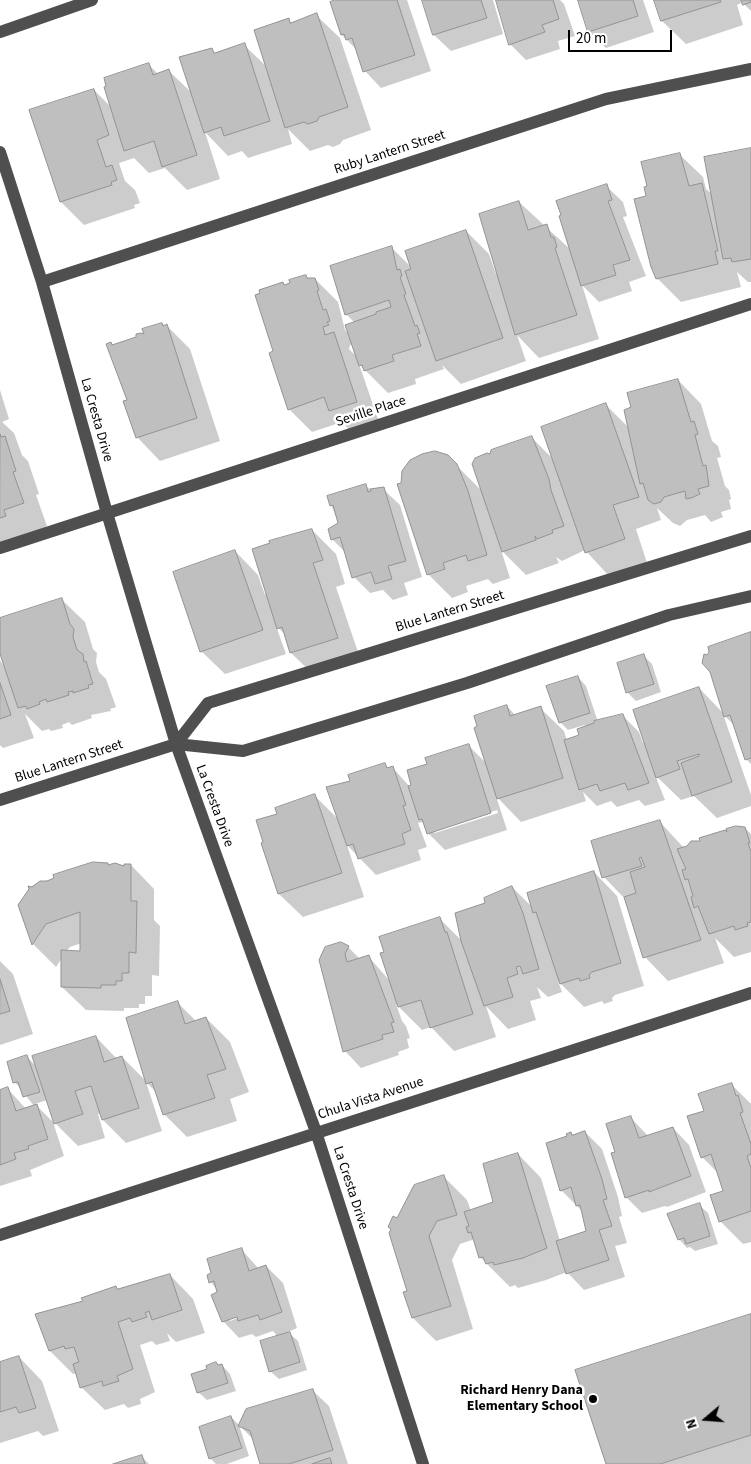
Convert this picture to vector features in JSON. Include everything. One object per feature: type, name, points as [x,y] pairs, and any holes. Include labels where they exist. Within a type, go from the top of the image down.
[{"type":"street","points":[[0,32],[92,0]]},
{"type":"street","name":"Ruby Lantern Street","points":[[42,282],[606,99],[751,69]]},
{"type":"street","name":"La Cresta Drive","points":[[0,152],[42,282],[107,514],[176,744],[316,1132],[423,1464]]},
{"type":"street","name":"Seville Place","points":[[0,548],[751,304]]},
{"type":"street","name":"Blue Lantern Street","points":[[176,744],[208,702],[751,536]]},
{"type":"street","name":"Blue Lantern Street","points":[[0,800],[176,744],[243,751],[467,683],[669,615],[751,596]]},
{"type":"street","name":"Chula Vista Avenue","points":[[0,1235],[751,993]]},
{"type":"building","points":[[335,0],[397,0],[415,55],[363,72],[352,38],[346,40],[344,34],[341,35],[330,2]]},
{"type":"building","points":[[422,0],[481,0],[487,18],[433,35]]},
{"type":"building","points":[[496,0],[553,0],[559,19],[542,25],[545,32],[509,45]]},
{"type":"building","points":[[578,0],[633,0],[638,16],[588,32]]},
{"type":"building","points":[[654,0],[720,0],[721,2],[661,21]]},
{"type":"building","points":[[741,0],[751,0],[751,2],[743,5]]},
{"type":"building","points":[[317,13],[348,107],[319,117],[317,121],[308,124],[304,122],[285,128],[254,30],[289,18],[290,23]]},
{"type":"building","points":[[245,43],[270,121],[224,136],[221,127],[204,133],[179,57],[212,48],[214,53]]},
{"type":"building","points":[[149,63],[153,75],[169,69],[197,155],[162,167],[154,141],[124,151],[104,87],[106,86],[104,78]]},
{"type":"building","points":[[94,89],[109,135],[97,140],[106,167],[112,165],[117,180],[111,182],[112,185],[60,202],[29,110]]},
{"type":"building","points":[[751,148],[751,259],[732,262],[731,258],[723,259],[704,157]]},
{"type":"building","points":[[680,153],[689,186],[702,183],[718,251],[715,251],[718,264],[656,279],[651,267],[634,199],[646,196],[644,187],[647,186],[641,162]]},
{"type":"building","points":[[607,184],[612,200],[608,201],[630,260],[613,265],[616,275],[581,286],[556,201]]},
{"type":"building","points":[[519,201],[528,230],[547,224],[551,237],[554,237],[557,247],[555,248],[577,315],[515,335],[479,214]]},
{"type":"building","points":[[466,230],[503,338],[436,361],[405,271],[411,269],[405,251]]},
{"type":"building","points":[[392,246],[397,270],[400,269],[402,276],[400,277],[406,294],[404,295],[415,326],[417,325],[420,333],[417,334],[421,346],[392,355],[394,361],[364,371],[362,365],[359,366],[345,325],[391,307],[389,300],[345,315],[330,266]]},
{"type":"building","points":[[306,275],[307,278],[315,278],[323,310],[326,309],[330,321],[327,322],[329,325],[323,327],[325,335],[334,332],[357,402],[329,411],[324,397],[288,410],[269,353],[273,351],[255,295],[260,293],[259,290],[283,282],[284,285],[290,283],[289,280]]},
{"type":"building","points":[[162,323],[163,326],[167,324],[197,418],[136,438],[123,401],[127,400],[106,344],[111,342],[112,345],[136,337],[136,334],[144,334],[142,329]]},
{"type":"building","points":[[678,379],[691,422],[694,421],[698,434],[695,435],[703,466],[706,465],[709,486],[698,489],[700,494],[691,498],[686,499],[685,491],[664,497],[661,502],[654,504],[648,500],[643,483],[640,484],[624,410],[631,407],[627,393]]},
{"type":"building","points":[[606,403],[639,497],[613,505],[625,539],[585,553],[541,427]]},
{"type":"building","points":[[0,434],[1,437],[5,436],[16,471],[13,472],[24,503],[4,510],[6,516],[0,518]]},
{"type":"building","points":[[532,436],[549,479],[564,526],[552,530],[553,533],[537,539],[535,536],[536,540],[502,552],[472,464],[475,458],[487,453],[490,454],[491,450]]},
{"type":"building","points":[[435,451],[448,455],[457,464],[468,491],[487,555],[468,561],[466,555],[443,563],[445,569],[427,575],[397,484],[401,483],[402,471],[410,460],[422,454]]},
{"type":"building","points":[[366,484],[368,492],[371,491],[370,489],[384,487],[406,561],[388,566],[392,579],[375,584],[371,572],[352,578],[340,537],[331,540],[328,529],[338,523],[333,505],[330,506],[327,496]]},
{"type":"building","points":[[312,529],[323,560],[313,563],[338,638],[290,653],[282,627],[277,629],[252,549],[270,543],[269,541]]},
{"type":"building","points":[[235,550],[263,630],[200,652],[173,572]]},
{"type":"building","points":[[62,598],[70,624],[74,629],[73,637],[77,650],[83,654],[84,662],[86,661],[93,684],[88,685],[89,688],[73,693],[73,691],[68,692],[69,695],[47,702],[46,699],[39,702],[40,704],[27,709],[26,706],[18,708],[0,654],[0,618]]},
{"type":"building","points":[[751,632],[751,758],[745,760],[730,715],[724,717],[710,672],[702,663],[704,654],[707,655],[709,652],[708,647]]},
{"type":"building","points":[[644,654],[654,684],[626,693],[617,663]]},
{"type":"building","points":[[578,676],[590,713],[559,723],[546,686]]},
{"type":"building","points":[[0,683],[11,715],[0,719]]},
{"type":"building","points":[[699,687],[732,782],[692,796],[681,763],[699,756],[699,754],[677,761],[680,769],[656,778],[633,710]]},
{"type":"building","points":[[507,705],[510,716],[541,706],[563,778],[497,799],[474,728],[477,726],[474,716]]},
{"type":"building","points":[[623,714],[649,783],[628,790],[625,783],[600,791],[597,784],[579,790],[564,740],[579,735],[577,729],[594,723],[594,721]]},
{"type":"building","points":[[469,744],[491,813],[427,834],[422,819],[419,820],[408,786],[411,785],[407,770],[427,764],[425,758]]},
{"type":"building","points":[[385,763],[387,768],[393,766],[406,805],[403,806],[411,830],[402,834],[405,844],[358,859],[353,844],[347,846],[326,787],[350,781],[348,775]]},
{"type":"building","points":[[315,794],[342,873],[278,894],[261,843],[263,842],[256,820],[277,814],[275,808]]},
{"type":"building","points":[[660,820],[701,940],[643,958],[624,897],[636,893],[630,872],[645,867],[641,857],[639,858],[642,866],[602,878],[591,841]]},
{"type":"building","points":[[736,826],[745,827],[750,843],[748,843],[751,852],[751,922],[747,923],[748,926],[735,930],[734,926],[709,934],[698,906],[694,908],[688,879],[685,880],[682,870],[686,869],[677,849],[687,846],[691,841],[700,841],[699,838],[725,830],[727,832],[726,829]]},
{"type":"building","points":[[93,862],[108,863],[108,865],[115,863],[124,866],[124,864],[131,864],[131,901],[137,901],[136,953],[129,952],[129,973],[122,973],[122,981],[116,981],[116,985],[101,985],[101,988],[61,987],[61,950],[80,951],[80,912],[46,924],[32,945],[18,905],[29,889],[28,886],[32,887],[40,881],[54,878],[53,875]]},
{"type":"building","points":[[594,871],[621,963],[592,972],[589,975],[590,978],[580,981],[579,978],[560,984],[536,912],[533,913],[527,893]]},
{"type":"building","points":[[512,886],[523,913],[539,969],[523,974],[520,966],[516,967],[518,974],[507,978],[513,997],[484,1006],[461,941],[455,913],[485,903],[484,898]]},
{"type":"building","points":[[440,917],[445,932],[447,932],[473,1014],[430,1028],[421,1000],[398,1007],[380,953],[384,952],[379,937]]},
{"type":"building","points":[[341,942],[349,946],[345,954],[347,962],[369,955],[394,1022],[391,1023],[394,1032],[382,1035],[383,1039],[343,1052],[319,960],[325,947]]},
{"type":"building","points":[[0,979],[10,1011],[0,1014]]},
{"type":"building","points":[[178,1001],[185,1024],[206,1017],[226,1069],[207,1075],[215,1098],[163,1115],[152,1082],[146,1084],[126,1018]]},
{"type":"building","points":[[96,1036],[104,1062],[122,1056],[139,1108],[102,1120],[91,1086],[75,1091],[83,1114],[54,1124],[32,1056]]},
{"type":"building","points":[[27,1055],[40,1092],[23,1097],[18,1082],[13,1083],[7,1062]]},
{"type":"building","points":[[732,1083],[736,1096],[738,1095],[743,1112],[740,1113],[751,1144],[751,1154],[747,1156],[751,1168],[751,1211],[719,1222],[710,1195],[723,1191],[711,1154],[701,1158],[687,1116],[704,1111],[698,1094]]},
{"type":"building","points":[[8,1087],[16,1111],[37,1104],[48,1139],[28,1146],[29,1149],[14,1153],[16,1159],[0,1165],[0,1090]]},
{"type":"building","points":[[631,1116],[639,1138],[673,1127],[691,1176],[649,1192],[649,1190],[625,1198],[611,1153],[615,1152],[606,1124]]},
{"type":"building","points":[[585,1131],[607,1199],[603,1200],[612,1226],[599,1230],[609,1260],[566,1274],[556,1241],[586,1231],[580,1205],[576,1206],[571,1187],[560,1191],[546,1143],[567,1136],[566,1134],[571,1132],[572,1135]]},
{"type":"building","points":[[518,1153],[547,1248],[523,1258],[494,1265],[493,1262],[486,1264],[483,1257],[479,1258],[471,1232],[468,1233],[466,1227],[469,1226],[464,1212],[493,1202],[483,1164]]},
{"type":"building","points":[[444,1175],[457,1215],[437,1221],[429,1236],[451,1306],[412,1318],[403,1292],[407,1291],[389,1233],[391,1229],[388,1227],[393,1216],[397,1218],[414,1185]]},
{"type":"building","points":[[700,1203],[710,1236],[686,1244],[684,1238],[678,1240],[667,1214]]},
{"type":"building","points":[[242,1248],[249,1271],[266,1265],[282,1312],[260,1320],[258,1315],[238,1321],[237,1317],[222,1322],[211,1295],[217,1292],[214,1281],[209,1283],[207,1275],[211,1273],[207,1259]]},
{"type":"building","points":[[170,1274],[182,1310],[152,1320],[149,1311],[145,1313],[147,1317],[132,1322],[130,1318],[118,1322],[133,1369],[117,1376],[119,1381],[103,1386],[102,1381],[80,1388],[73,1364],[79,1362],[74,1347],[65,1349],[64,1346],[49,1351],[35,1314],[83,1301],[81,1298],[116,1286],[117,1289]]},
{"type":"building","points":[[751,1314],[751,1435],[660,1464],[606,1464],[575,1370]]},
{"type":"building","points":[[290,1332],[300,1362],[269,1372],[260,1341]]},
{"type":"building","points":[[19,1356],[36,1408],[19,1413],[16,1407],[0,1412],[0,1362]]},
{"type":"building","points":[[216,1362],[218,1365],[222,1364],[228,1383],[197,1393],[191,1374],[207,1369],[206,1366]]},
{"type":"building","points":[[313,1389],[333,1450],[289,1464],[260,1464],[250,1431],[238,1426],[246,1409]]},
{"type":"building","points":[[231,1416],[242,1448],[209,1459],[199,1427]]},
{"type":"building","points":[[142,1455],[145,1464],[113,1464]]},
{"type":"building","points":[[330,1458],[332,1464],[312,1464]]},
{"type":"place","name":"Richard Henry Dana Elementary School","points":[[593,1399]]}]
